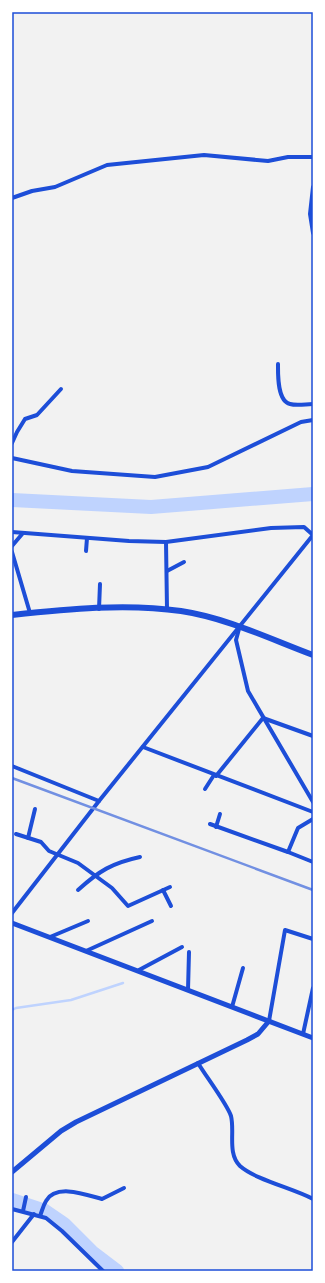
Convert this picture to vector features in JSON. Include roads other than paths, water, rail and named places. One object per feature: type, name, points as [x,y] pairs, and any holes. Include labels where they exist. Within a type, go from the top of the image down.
[{"type":"main road","points":[[12,615],[99,608],[167,609],[211,617],[239,626],[313,655]]},
{"type":"street","points":[[12,198],[32,191],[55,187],[107,165],[204,154],[268,162],[288,157],[313,157]]},
{"type":"street","points":[[313,187],[310,214],[313,233]]},
{"type":"street","points":[[278,364],[278,384],[285,401],[290,404],[313,404]]},
{"type":"street","points":[[12,443],[25,419],[37,415],[61,389]]},
{"type":"street","points":[[12,458],[72,471],[155,477],[208,467],[301,422],[313,420]]},
{"type":"street","points":[[12,532],[129,541],[166,542],[271,528],[304,527],[313,535],[99,801],[12,913]]},
{"type":"street","points":[[12,546],[23,533]]},
{"type":"street","points":[[86,551],[87,538]]},
{"type":"street","points":[[166,542],[167,609]]},
{"type":"street","points":[[12,552],[30,613]]},
{"type":"street","points":[[167,571],[184,562]]},
{"type":"street","points":[[99,608],[100,584]]},
{"type":"street","points":[[239,626],[236,640],[248,691],[262,718],[313,802]]},
{"type":"street","points":[[262,718],[313,736]]},
{"type":"street","points":[[205,789],[262,718]]},
{"type":"street","points":[[143,747],[313,812]]},
{"type":"street","points":[[12,766],[99,801]]},
{"type":"street","points":[[28,838],[35,810]]},
{"type":"street","points":[[216,827],[220,814]]},
{"type":"street","points":[[288,852],[298,828],[313,818]]},
{"type":"street","points":[[210,824],[313,862]]},
{"type":"street","points":[[16,834],[41,842],[49,851],[78,863],[112,888],[128,906],[170,887]]},
{"type":"street","points":[[78,890],[95,875],[119,861],[138,857],[139,862]]},
{"type":"street","points":[[163,890],[171,906]]},
{"type":"street","points":[[50,937],[88,921]]},
{"type":"street","points":[[86,950],[152,921]]},
{"type":"street","points":[[12,923],[139,970],[313,1038]]},
{"type":"street","points":[[12,1172],[61,1132],[76,1122],[258,1034],[269,1022],[285,930],[313,939]]},
{"type":"street","points":[[139,970],[182,947]]},
{"type":"street","points":[[188,990],[189,952]]},
{"type":"street","points":[[232,1007],[243,968]]},
{"type":"street","points":[[303,1034],[313,988]]},
{"type":"street","points":[[198,1064],[231,1115],[233,1153],[236,1161],[242,1167],[255,1175],[298,1191],[313,1199]]},
{"type":"street","points":[[40,1216],[46,1200],[54,1193],[66,1191],[102,1199],[124,1188]]},
{"type":"street","points":[[23,1211],[26,1197]]},
{"type":"street","points":[[12,1209],[40,1216],[62,1231],[100,1270]]},
{"type":"street","points":[[12,1242],[34,1214]]},
{"type":"waterway","points":[[12,500],[151,507],[313,494]]},
{"type":"waterway","points":[[12,1010],[16,1008],[71,1000],[123,983]]},
{"type":"waterway","points":[[12,1200],[45,1211],[64,1224],[92,1252],[117,1271]]},
{"type":"railway","points":[[12,778],[313,890]]}]
